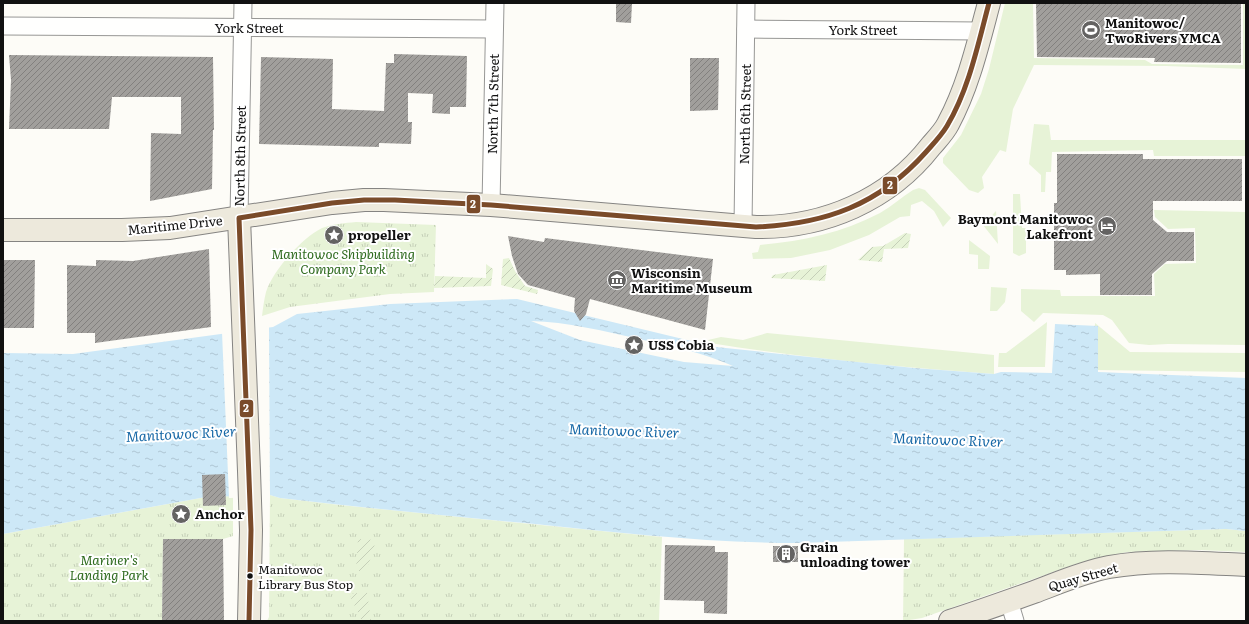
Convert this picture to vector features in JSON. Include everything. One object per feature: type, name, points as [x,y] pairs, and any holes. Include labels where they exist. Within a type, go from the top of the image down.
[{"type":"main road","name":"Maritime Drive","points":[[3,230],[133,230],[170,228],[332,203],[364,200],[424,200],[743,226],[777,227],[817,221],[839,214],[861,204],[893,184],[920,161],[948,125],[961,96],[989,3]]},
{"type":"main road","name":"North 8th Street","points":[[239,218],[251,530],[249,621]]},
{"type":"main road","name":"Quay Street","points":[[950,621],[1012,611],[1077,576],[1107,567],[1164,563],[1246,565]]},
{"type":"street","name":"North 8th Street","points":[[239,218],[243,3]]},
{"type":"street","name":"North 7th Street","points":[[491,205],[495,3]]},
{"type":"street","name":"North 6th Street","points":[[743,226],[746,3]]},
{"type":"street","name":"York Street","points":[[3,26],[494,29]]},
{"type":"street","name":"York Street","points":[[746,29],[981,31]]},
{"type":"green space","points":[[1005,3],[1033,3],[1034,58],[1145,60],[1152,64],[1243,65],[1243,3],[1246,3],[1246,69],[1166,66],[1034,65],[1013,109],[1006,152],[1000,150],[982,177],[984,188],[978,193],[969,190],[943,163],[943,158],[961,135],[981,94],[989,69]]},
{"type":"green space","points":[[1034,124],[1049,125],[1051,140],[1246,140],[1246,168],[1245,156],[1154,156],[1153,150],[1052,152],[1051,172],[1046,172],[1045,192],[1041,192],[1041,175],[1029,164]]},
{"type":"green space","points":[[919,188],[925,190],[951,218],[943,227],[934,211],[922,201],[911,205],[910,216],[900,217],[869,235],[830,250],[791,258],[753,259],[752,253],[758,252],[760,245],[822,235],[851,226],[880,213],[913,190]]},
{"type":"green space","points":[[1013,194],[1020,194],[1022,228],[1026,228],[1026,253],[1019,256],[1013,253]]},
{"type":"green space","points":[[1154,210],[1246,212],[1246,345],[1149,345],[1129,343],[1112,320],[1103,315],[1043,313],[1034,322],[1021,311],[1021,289],[1060,290],[1061,296],[1155,296],[1154,274],[1165,264],[1196,263],[1195,228],[1168,229],[1155,217]]},
{"type":"green space","points":[[996,211],[998,244],[983,225]]},
{"type":"green space","name":"Manitowoc Shipbuilding Company Park","points":[[356,222],[436,225],[434,292],[390,294],[290,307],[262,316],[265,295],[270,283],[275,274],[297,247],[322,228]]},
{"type":"green space","points":[[905,233],[911,234],[908,248],[884,249],[882,262],[858,260],[872,247],[883,246]]},
{"type":"green space","points":[[969,240],[990,256],[989,269],[978,269],[978,255],[969,254]]},
{"type":"green space","points":[[509,258],[515,271],[525,286],[538,290],[537,294],[501,285],[503,259]]},
{"type":"green space","points":[[486,264],[493,269],[491,286],[434,288],[435,276],[486,278]]},
{"type":"green space","points":[[827,265],[825,281],[771,278],[773,275]]},
{"type":"green space","points":[[991,287],[1007,288],[1005,302],[997,311],[990,311]]},
{"type":"green space","points":[[1047,322],[1045,367],[998,367],[999,353],[1006,353]]},
{"type":"green space","points":[[1095,323],[1130,352],[1246,353],[1246,372],[1094,370]]},
{"type":"green space","points":[[767,333],[994,355],[994,374],[816,358],[710,343],[708,340],[721,337],[743,340]]},
{"type":"green space","points":[[270,495],[280,498],[340,505],[662,537],[659,621],[267,621],[269,617]]},
{"type":"green space","name":"Mariner's Landing Park","points":[[233,496],[233,536],[223,539],[163,539],[162,621],[3,621],[3,534],[206,497]]},
{"type":"green space","points":[[1226,529],[1246,531],[1246,552],[1199,550],[1127,552],[1076,564],[922,618],[903,621],[904,539]]},
{"type":"green space","points":[[358,539],[376,540],[366,573],[356,570]]},
{"type":"green space","points":[[367,592],[371,621],[362,621],[349,594]]},
{"type":"water","name":"Manitowoc River","points":[[517,299],[716,347],[914,368],[994,374],[1001,372],[1052,373],[1055,324],[1098,326],[1098,372],[1246,378],[1246,531],[1226,529],[764,543],[633,534],[344,505],[280,498],[270,495],[206,497],[3,534],[3,353],[73,354],[273,327],[297,314],[390,304]],"holes":[[[531,321],[585,327],[663,344],[722,361],[733,366],[684,362],[580,340]]]},
{"type":"pier","points":[[269,326],[270,497],[229,498],[222,332]]},
{"type":"building","points":[[616,3],[632,3],[631,23],[616,22]]},
{"type":"building","points":[[1036,3],[1241,3],[1241,63],[1154,62],[1155,58],[1037,57]]},
{"type":"building","points":[[394,54],[467,56],[466,107],[450,107],[450,114],[432,113],[433,94],[408,93],[408,122],[412,122],[411,144],[379,143],[379,147],[259,144],[261,57],[333,59],[332,109],[384,111],[386,63],[394,63]]},
{"type":"building","points":[[9,55],[213,57],[214,130],[212,189],[150,201],[151,133],[181,134],[181,97],[112,97],[109,129],[9,129],[11,80]]},
{"type":"building","points":[[690,58],[719,58],[718,110],[690,111]]},
{"type":"building","name":"Baymont Manitowoc Lakefront","points":[[1057,154],[1143,154],[1143,159],[1242,159],[1242,201],[1153,201],[1153,220],[1167,232],[1194,232],[1194,261],[1167,261],[1152,274],[1152,295],[1100,295],[1100,274],[1066,275],[1066,270],[1054,270],[1054,203],[1057,203]]},
{"type":"building","name":"Wisconsin Maritime Museum","points":[[508,236],[544,242],[545,238],[713,259],[705,330],[590,299],[586,314],[580,321],[574,311],[575,298],[528,285],[518,274],[512,256]]},
{"type":"building","points":[[209,249],[211,327],[95,343],[95,333],[67,333],[67,265],[96,266],[96,260],[133,261]]},
{"type":"building","points":[[4,260],[35,260],[34,328],[3,328]]},
{"type":"building","points":[[225,474],[226,505],[203,506],[202,475]]},
{"type":"building","points":[[163,539],[223,539],[224,621],[162,621]]},
{"type":"building","points":[[665,545],[715,546],[715,552],[728,552],[727,614],[704,613],[704,601],[664,600]]},
{"type":"building","name":"Grain unloading tower","points":[[773,546],[798,546],[798,562],[773,562]]},
{"type":"transit line","name":"2","points":[[249,621],[251,530],[239,218],[332,203],[364,200],[395,200],[491,205],[756,227],[781,225],[828,216],[870,198],[889,186],[908,170],[942,133],[955,112],[967,82],[989,3]]},
{"type":"place","name":"Manitowoc/ TwoRivers YMCA","points":[[1091,30]]},
{"type":"place","name":"Baymont Manitowoc Lakefront","points":[[1107,226]]},
{"type":"place","name":"propeller","points":[[334,235]]},
{"type":"place","name":"Wisconsin Maritime Museum","points":[[617,280]]},
{"type":"place","name":"USS Cobia","points":[[634,345]]},
{"type":"place","name":"Anchor","points":[[181,514]]},
{"type":"place","name":"Grain unloading tower","points":[[786,554]]},
{"type":"place","name":"Manitowoc Library Bus Stop","points":[[250,576]]}]
